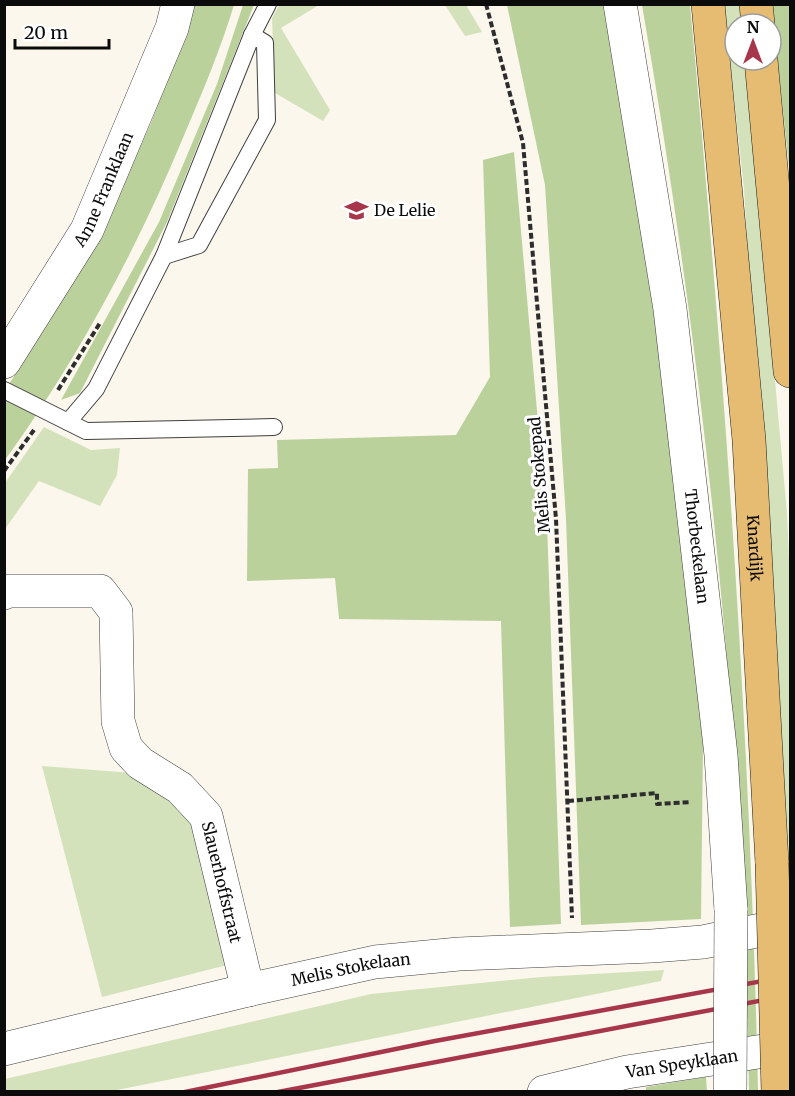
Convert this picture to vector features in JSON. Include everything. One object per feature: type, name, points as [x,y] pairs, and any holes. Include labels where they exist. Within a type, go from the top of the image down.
[{"type":"main road","name":"Knardijk","points":[[708,4],[749,440],[772,863],[778,1092]]},
{"type":"main road","points":[[762,72],[790,371]]},
{"type":"street","name":"Anne Franklaan","points":[[4,362],[87,230],[172,27],[178,4]]},
{"type":"street","name":"Thorbeckelaan","points":[[620,4],[670,309],[721,755],[731,910],[730,1092]]},
{"type":"street","name":"Slauerhoffstraat","points":[[4,594],[7,591],[100,591],[116,612],[118,721],[126,748],[140,763],[180,788],[206,816],[248,990]]},
{"type":"street","name":"Melis Stokelaan","points":[[4,1049],[375,962],[459,954],[703,942],[790,924]]},
{"type":"street","name":"Van Speyklaan","points":[[564,1089],[627,1072],[790,1047]]},
{"type":"lane","points":[[68,422],[96,389],[164,256],[252,35],[268,4]]},
{"type":"lane","points":[[164,256],[199,245],[267,120],[265,43],[252,35]]},
{"type":"lane","points":[[4,390],[86,431],[274,427]]},
{"type":"path","name":"Melis Stokepad","points":[[486,4],[523,143],[556,519],[573,948]]},
{"type":"path","points":[[4,471],[45,412],[105,315]]},
{"type":"path","points":[[568,801],[657,793],[657,804],[692,802]]},
{"type":"green space","points":[[192,5],[234,5],[205,85],[147,219],[126,261],[57,383],[5,460],[5,391],[103,228],[151,123],[178,53]]},
{"type":"green space","points":[[243,5],[254,5],[167,222],[80,393],[61,400],[159,222],[217,84]]},
{"type":"green space","points":[[279,5],[319,5],[281,28],[330,110],[323,121],[275,93],[272,18]]},
{"type":"green space","points":[[445,5],[466,5],[482,32],[465,36]]},
{"type":"green space","points":[[507,5],[604,5],[659,345],[703,744],[701,919],[581,925],[566,519],[545,185]]},
{"type":"green space","points":[[642,5],[690,5],[714,276],[734,547],[749,819],[758,1091],[749,1091],[745,955],[729,682],[702,410],[664,140]]},
{"type":"green space","points":[[724,5],[740,5],[741,12],[725,12]]},
{"type":"green space","points":[[772,5],[790,5],[790,177],[779,72],[783,72],[783,12],[773,12]]},
{"type":"green space","points":[[731,72],[747,72],[787,513],[790,582],[790,968],[744,189]]},
{"type":"green space","points":[[514,152],[547,523],[561,924],[510,927],[501,621],[339,619],[335,578],[247,581],[248,469],[278,468],[277,440],[456,435],[490,377],[483,160]]},
{"type":"green space","points":[[44,427],[91,450],[120,448],[117,475],[100,506],[39,481],[5,529],[5,483]]},
{"type":"green space","points":[[42,766],[133,773],[182,812],[192,825],[227,965],[102,997]]},
{"type":"green space","points":[[664,970],[661,981],[112,1091],[5,1091],[5,1079],[371,994],[541,977]]},
{"type":"green space","points":[[706,1077],[707,1091],[646,1091],[646,1087]]},
{"type":"railway","points":[[185,1092],[435,1041],[790,976]]},
{"type":"railway","points":[[278,1092],[790,995]]},
{"type":"place","name":"De Lelie","points":[[356,210]]}]
